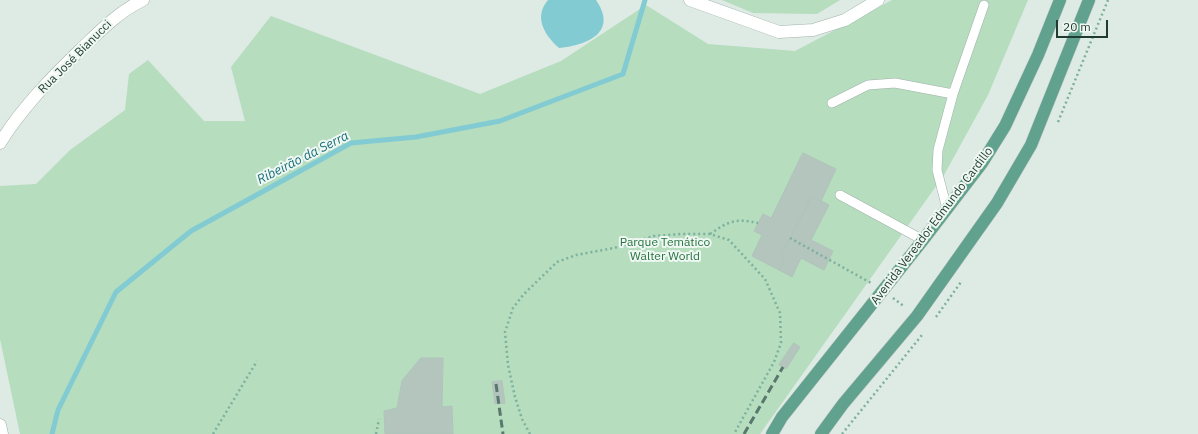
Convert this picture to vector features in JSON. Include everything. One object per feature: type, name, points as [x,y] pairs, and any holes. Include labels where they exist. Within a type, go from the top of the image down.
[{"type":"main road","name":"Avenida Vereador Edmundo Cardillo","points":[[772,434],[782,417],[884,291],[982,162],[1005,126],[1038,55],[1060,0]]},
{"type":"main road","points":[[821,434],[843,404],[916,316],[997,203],[1031,145],[1090,0]]},
{"type":"street","name":"Rua José Bianucci","points":[[0,143],[9,128],[50,78],[108,23],[143,0]]},
{"type":"street","points":[[690,0],[779,32],[813,30],[845,20],[878,0]]},
{"type":"street","points":[[0,425],[2,434]]},
{"type":"lane","points":[[947,209],[937,170],[938,150],[953,94],[984,5]]},
{"type":"lane","points":[[832,103],[868,86],[895,83],[953,94]]},
{"type":"lane","points":[[840,195],[923,240]]},
{"type":"path","points":[[710,234],[727,223],[742,220],[758,223]]},
{"type":"path","points":[[530,434],[522,419],[515,397],[508,365],[505,332],[513,308],[523,295],[557,262],[576,255],[614,248],[654,236],[710,234],[730,240],[745,256],[765,279],[780,312],[781,343],[774,362],[734,434]]},
{"type":"path","points":[[790,238],[868,280],[916,316]]},
{"type":"path","points":[[213,434],[257,361]]},
{"type":"path","points":[[376,434],[379,419]]},
{"type":"green space","points":[[722,0],[840,0],[817,14],[753,13]]},
{"type":"green space","name":"Parque Temático Walter World","points":[[892,0],[1028,0],[988,95],[944,175],[760,434],[20,434],[0,339],[0,186],[36,184],[70,150],[125,110],[129,74],[148,60],[204,121],[245,121],[231,67],[271,16],[480,94],[561,61],[646,5],[708,44],[795,51]]},
{"type":"water","points":[[548,0],[596,0],[602,11],[604,21],[602,28],[597,35],[589,40],[580,44],[559,48],[545,32],[541,19],[541,13]]},
{"type":"building","points":[[803,153],[836,169],[821,201],[812,196],[781,256],[785,259],[779,270],[752,256],[762,235],[754,231],[763,214],[771,218]]},
{"type":"building","points":[[812,196],[829,205],[811,240],[833,251],[824,270],[801,258],[792,277],[779,270],[785,259],[781,256]]},
{"type":"building","points":[[794,343],[800,347],[786,369],[779,365]]},
{"type":"building","points":[[421,358],[443,358],[442,407],[452,406],[453,434],[385,434],[384,411],[397,408],[402,381]]},
{"type":"building","points":[[502,381],[505,403],[495,404],[492,382]]},
{"type":"waterway","name":"Ribeirão da Serra","points":[[52,434],[58,410],[116,292],[191,231],[351,143],[416,137],[500,121],[623,74],[645,0]]},
{"type":"railway","points":[[744,434],[783,367]]},
{"type":"railway","points":[[496,384],[503,434]]}]
